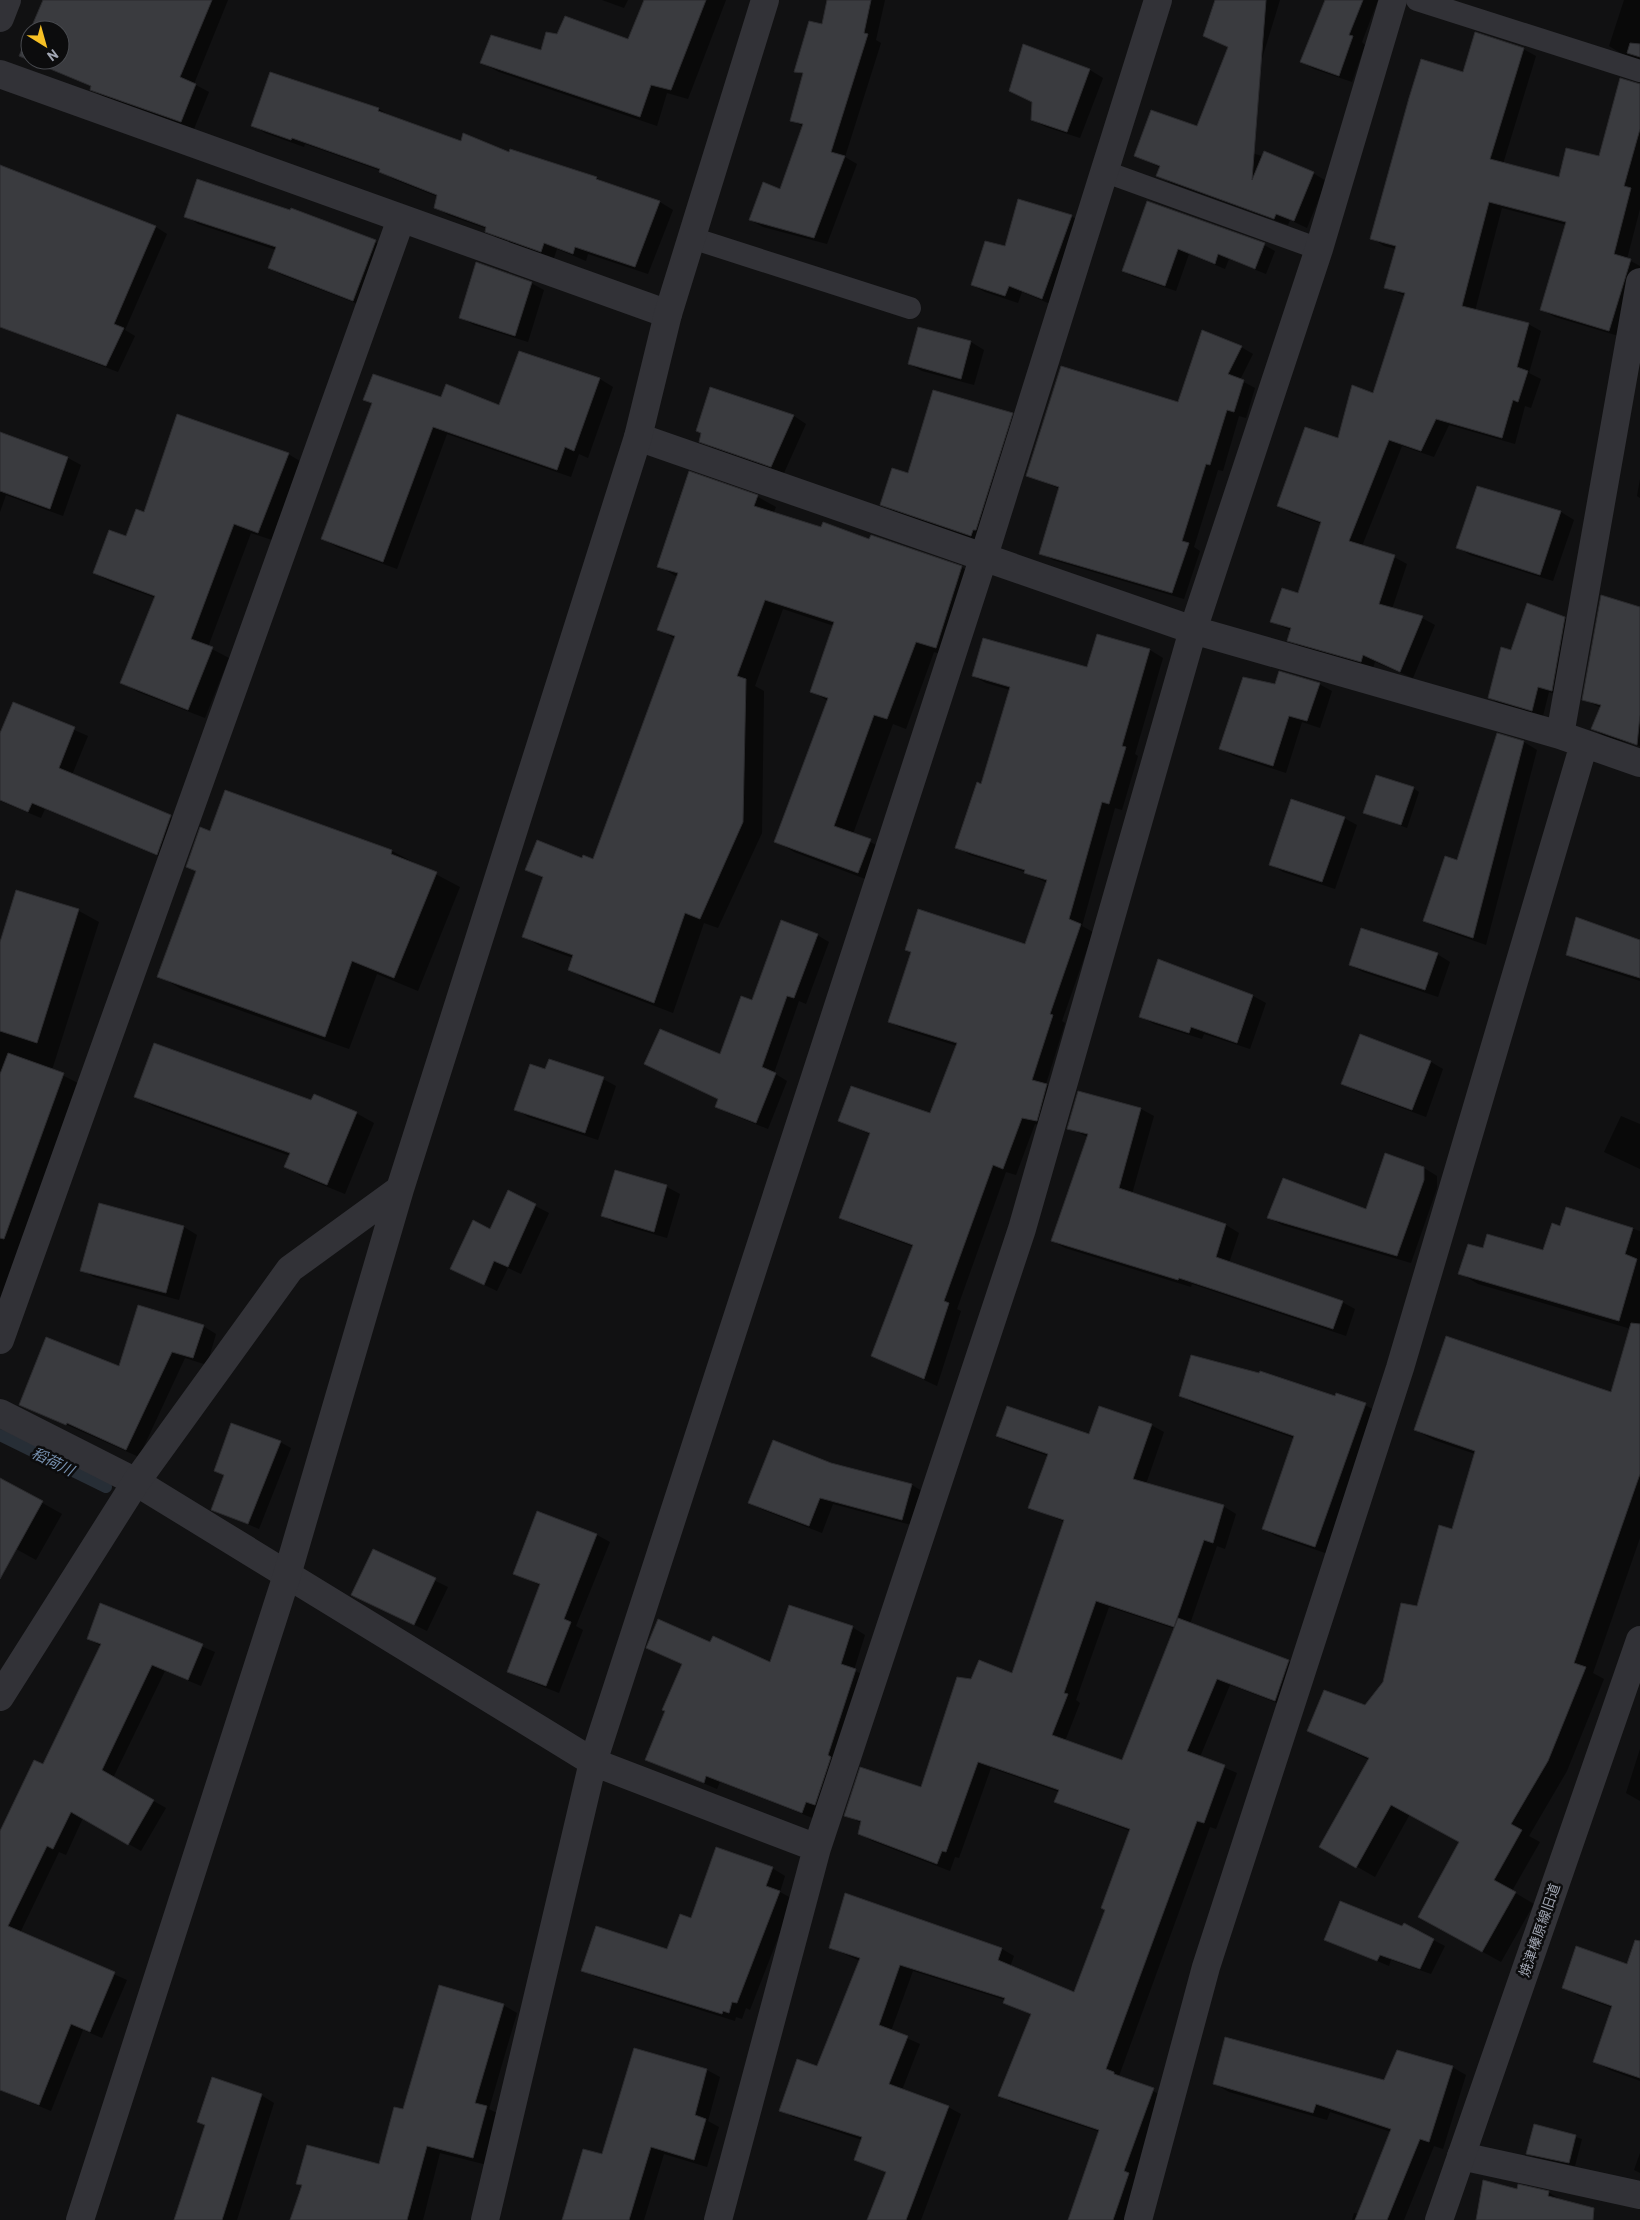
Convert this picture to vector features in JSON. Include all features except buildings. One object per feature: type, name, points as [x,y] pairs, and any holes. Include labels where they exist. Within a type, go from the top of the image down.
[{"type":"street","points":[[0,18],[6,0]]},
{"type":"street","points":[[80,2220],[287,1575],[400,1189],[638,437],[668,314],[765,0]]},
{"type":"street","points":[[485,2220],[593,1762],[984,556],[1106,172],[1158,0]]},
{"type":"street","points":[[718,2220],[817,1848],[1022,1229],[1193,630],[1319,249],[1393,0]]},
{"type":"street","points":[[0,74],[668,314]]},
{"type":"street","points":[[0,1340],[401,219]]},
{"type":"street","points":[[1138,2220],[1206,1966],[1400,1368],[1572,739],[1640,282]]},
{"type":"street","points":[[638,437],[1193,630],[1572,739],[1640,763]]},
{"type":"street","points":[[0,1697],[136,1482],[290,1268],[400,1189]]},
{"type":"street","points":[[0,1413],[136,1482],[593,1762],[817,1848]]},
{"type":"street","name":"焼津榛原線旧道","points":[[1439,2220],[1640,1640]]},
{"type":"street","points":[[1461,2156],[1640,2195]]},
{"type":"lane","points":[[1417,0],[1640,71]]},
{"type":"lane","points":[[1106,172],[1319,249]]},
{"type":"lane","points":[[692,238],[910,308]]},
{"type":"waterway","name":"稻荷川","points":[[0,1435],[106,1487]]}]
